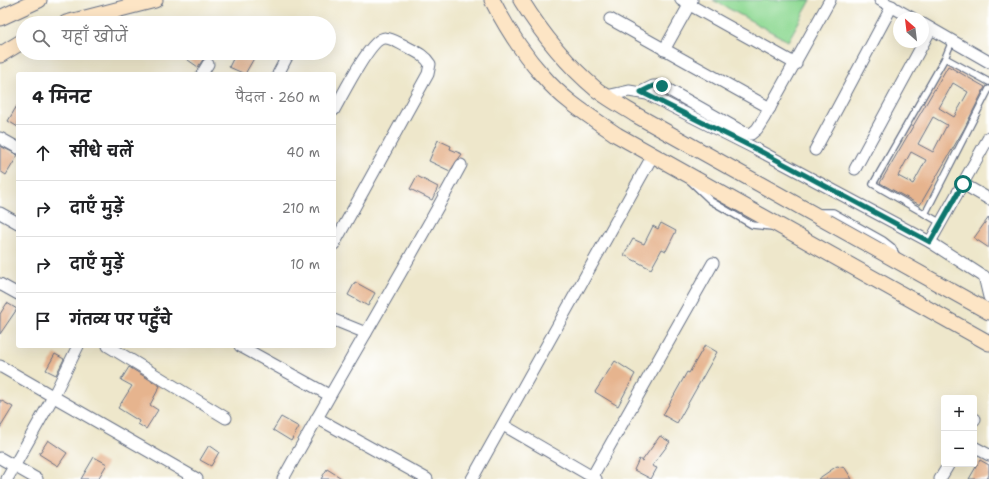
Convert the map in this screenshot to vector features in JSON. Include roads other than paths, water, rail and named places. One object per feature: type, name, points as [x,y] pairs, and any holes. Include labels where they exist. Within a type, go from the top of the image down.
[{"type":"street","points":[[0,18],[39,0]]},
{"type":"street","points":[[93,16],[155,0]]},
{"type":"street","points":[[492,0],[515,40],[543,77],[575,105],[617,135],[989,343]]},
{"type":"street","points":[[521,0],[537,26],[568,64],[606,96],[636,115],[989,312]]},
{"type":"street","points":[[641,92],[653,86],[662,86],[747,134],[751,134],[757,129],[796,64],[830,0]]},
{"type":"street","points":[[880,0],[902,12]]},
{"type":"street","points":[[664,50],[688,2],[796,64]]},
{"type":"street","points":[[815,150],[892,6]]},
{"type":"street","points":[[610,19],[770,108]]},
{"type":"street","points":[[929,28],[989,62]]},
{"type":"street","points":[[336,107],[368,52],[380,39],[385,38],[392,40],[424,56],[430,64],[428,74],[336,240]]},
{"type":"street","points":[[0,55],[16,45]]},
{"type":"street","points":[[855,169],[916,48]]},
{"type":"street","points":[[279,72],[285,60]]},
{"type":"street","points":[[203,72],[208,64]]},
{"type":"street","points":[[606,96],[629,92],[641,92],[756,149],[930,242],[986,278],[989,297]]},
{"type":"street","points":[[930,242],[989,137]]},
{"type":"street","points":[[0,138],[16,147]]},
{"type":"street","points":[[472,479],[653,155]]},
{"type":"street","points":[[283,479],[330,395],[421,241],[461,165]]},
{"type":"street","points":[[963,184],[989,198]]},
{"type":"street","points":[[0,212],[16,222]]},
{"type":"street","points":[[503,425],[594,478],[713,263]]},
{"type":"street","points":[[0,284],[16,293]]},
{"type":"street","points":[[336,321],[366,333]]},
{"type":"street","points":[[8,479],[53,397],[77,348]]},
{"type":"street","points":[[111,348],[226,418]]},
{"type":"street","points":[[244,348],[330,395]]},
{"type":"street","points":[[0,366],[197,479]]},
{"type":"street","points":[[317,418],[427,479]]},
{"type":"street","points":[[977,449],[989,455]]},
{"type":"street","points":[[0,458],[37,479]]},
{"type":"street","points":[[940,479],[947,467]]},
{"type":"lane","points":[[941,223],[873,184],[945,58],[952,41]]},
{"type":"lane","points":[[945,58],[989,82]]},
{"type":"lane","points":[[924,214],[989,90]]}]
